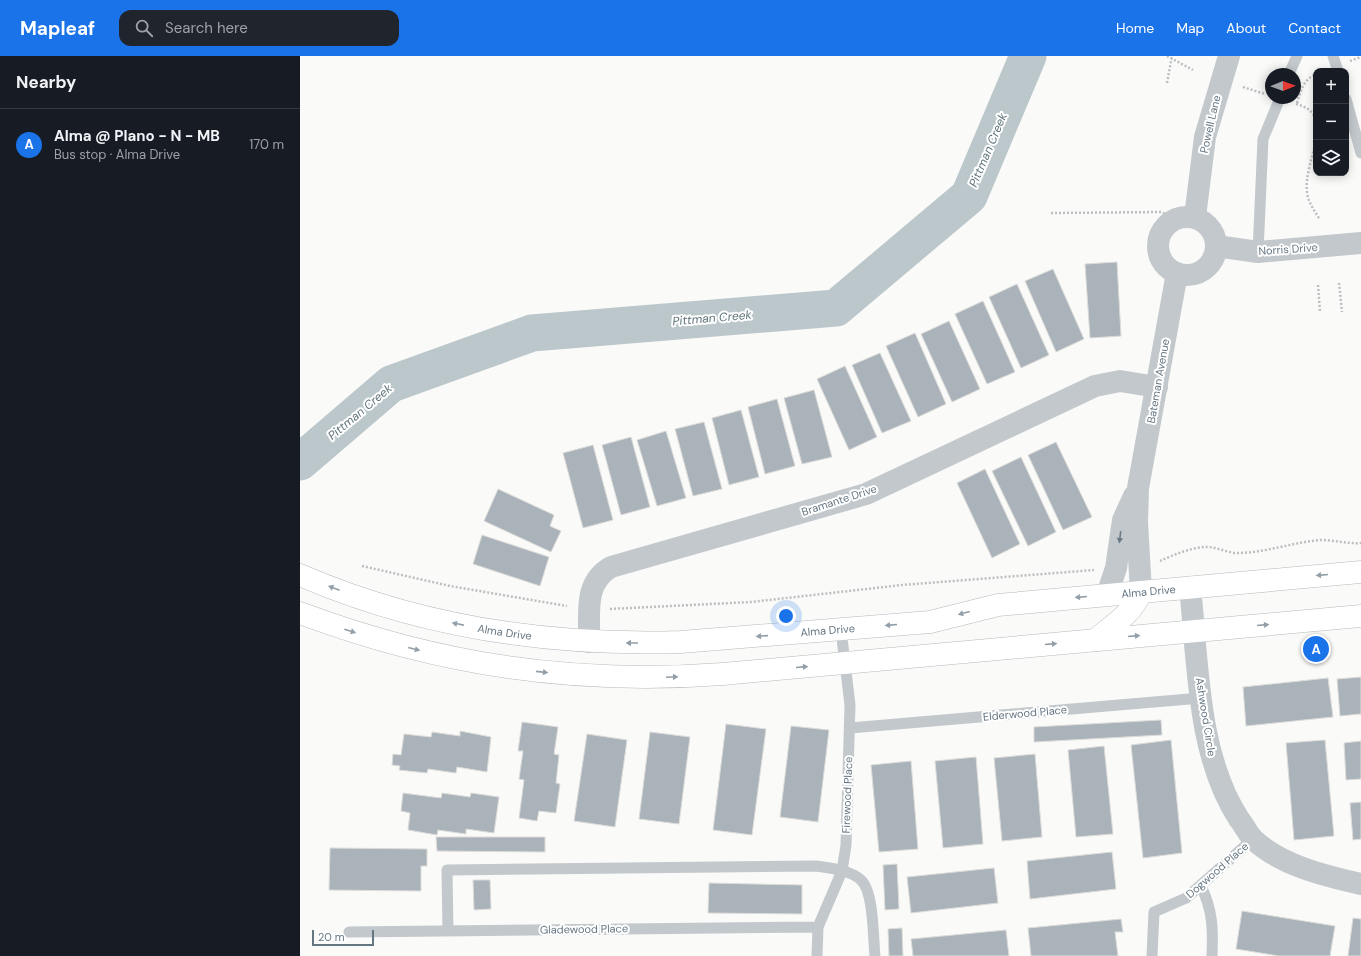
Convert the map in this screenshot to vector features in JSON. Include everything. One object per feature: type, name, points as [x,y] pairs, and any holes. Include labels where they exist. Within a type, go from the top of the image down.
[{"type":"main road","name":"Alma Drive","points":[[305,577],[377,603],[447,622],[516,634],[589,642],[681,642],[930,622],[998,604],[1361,572]]},
{"type":"main road","points":[[1095,640],[1129,611],[1138,600],[1141,592]]},
{"type":"main road","points":[[300,613],[387,642],[451,658],[511,668],[572,675],[632,678],[693,676],[1361,616]]},
{"type":"street","name":"Powell Lane","points":[[1185,218],[1204,137],[1229,56]]},
{"type":"street","points":[[1185,218],[1203,221],[1210,228],[1214,236],[1216,246],[1215,254],[1204,270],[1196,274],[1186,275],[1168,269],[1158,252],[1157,242],[1161,232],[1167,224],[1185,218]]},
{"type":"street","name":"Norris Drive","points":[[1216,246],[1258,252],[1361,244]]},
{"type":"street","name":"Bateman Avenue","points":[[1141,592],[1138,488],[1177,273]]},
{"type":"street","name":"Bramante Drive","points":[[589,642],[592,590],[595,580],[602,572],[611,567],[866,494],[1095,386],[1120,381],[1157,387]]},
{"type":"street","name":"Bateman Avenue","points":[[1107,594],[1116,568],[1123,520],[1138,488]]},
{"type":"street","name":"Ashwood Circle","points":[[1190,587],[1201,698],[1210,754],[1227,800],[1253,839],[1282,858],[1318,874],[1361,884]]},
{"type":"lane","points":[[1292,68],[1297,56]]},
{"type":"lane","points":[[1333,56],[1337,68]]},
{"type":"lane","points":[[1258,252],[1263,139],[1278,104]]},
{"type":"lane","points":[[1347,104],[1361,153]]},
{"type":"lane","name":"Firewood Place","points":[[817,956],[818,927],[842,871],[846,845],[850,705],[841,630]]},
{"type":"lane","name":"Elderwood Place","points":[[850,728],[1201,698]]},
{"type":"lane","name":"Dogwood Place","points":[[1152,956],[1154,912],[1186,898],[1253,839]]},
{"type":"lane","points":[[448,931],[447,870],[811,866],[842,871],[861,880],[868,892],[875,956]]},
{"type":"lane","points":[[1201,886],[1208,900],[1213,917],[1212,956]]},
{"type":"lane","name":"Gladewood Place","points":[[349,932],[818,927]]},
{"type":"path","points":[[1167,56],[1172,57],[1193,70]]},
{"type":"path","points":[[1167,83],[1172,57]]},
{"type":"path","points":[[1349,61],[1361,57]]},
{"type":"path","points":[[1301,90],[1304,81],[1313,76]]},
{"type":"path","points":[[1243,87],[1265,94]]},
{"type":"path","points":[[1296,104],[1307,108],[1313,113]]},
{"type":"path","points":[[1313,155],[1307,184],[1307,193],[1310,204],[1320,220]]},
{"type":"path","points":[[1051,213],[1161,212],[1185,218]]},
{"type":"path","points":[[1340,283],[1342,312]]},
{"type":"path","points":[[1318,285],[1320,312]]},
{"type":"path","points":[[1154,564],[1182,552],[1206,547],[1237,554],[1264,552],[1298,543],[1323,540],[1353,544],[1361,543]]},
{"type":"path","points":[[362,566],[450,586],[590,609],[751,602],[902,585],[1099,569]]},
{"type":"building","points":[[1117,262],[1121,336],[1090,338],[1085,264]]},
{"type":"building","points":[[1053,269],[1084,339],[1056,352],[1025,281]]},
{"type":"building","points":[[1017,284],[1049,355],[1021,368],[989,297]]},
{"type":"building","points":[[983,301],[1015,372],[987,384],[955,314]]},
{"type":"building","points":[[949,321],[980,389],[952,402],[921,334]]},
{"type":"building","points":[[915,333],[946,404],[918,417],[886,346]]},
{"type":"building","points":[[880,353],[911,421],[882,433],[852,365]]},
{"type":"building","points":[[845,366],[877,437],[849,450],[817,379]]},
{"type":"building","points":[[814,390],[832,457],[802,464],[784,398]]},
{"type":"building","points":[[777,399],[795,466],[765,474],[748,407]]},
{"type":"building","points":[[741,410],[759,477],[729,485],[712,418]]},
{"type":"building","points":[[704,422],[722,489],[693,496],[675,429]]},
{"type":"building","points":[[666,431],[686,498],[657,506],[637,440]]},
{"type":"building","points":[[631,437],[650,507],[621,515],[602,445]]},
{"type":"building","points":[[1056,442],[1092,517],[1063,530],[1028,455]]},
{"type":"building","points":[[593,445],[613,520],[583,528],[563,453]]},
{"type":"building","points":[[1021,457],[1056,532],[1028,546],[992,471]]},
{"type":"building","points":[[985,469],[1020,544],[992,558],[957,483]]},
{"type":"building","points":[[498,489],[554,515],[550,526],[561,531],[551,552],[484,521]]},
{"type":"building","points":[[482,535],[549,557],[540,586],[473,564]]},
{"type":"building","points":[[1361,677],[1361,714],[1340,716],[1337,679]]},
{"type":"building","points":[[1328,678],[1333,717],[1246,726],[1243,687]]},
{"type":"building","points":[[1161,720],[1162,735],[1034,742],[1034,727]]},
{"type":"building","points":[[522,722],[558,727],[554,754],[559,755],[556,783],[560,784],[556,813],[539,811],[537,821],[519,818],[524,780],[519,779],[523,751],[518,751]]},
{"type":"building","points":[[726,724],[766,729],[752,835],[713,830]]},
{"type":"building","points":[[791,726],[829,730],[818,822],[780,817]]},
{"type":"building","points":[[460,731],[491,737],[487,772],[457,767],[456,773],[428,769],[427,773],[399,770],[400,766],[392,765],[393,754],[401,755],[404,734],[431,737],[432,732],[460,736]]},
{"type":"building","points":[[650,732],[690,737],[679,824],[639,819]]},
{"type":"building","points":[[587,734],[627,740],[615,827],[574,821]]},
{"type":"building","points":[[1171,740],[1182,853],[1143,858],[1131,745]]},
{"type":"building","points":[[1325,740],[1334,836],[1294,840],[1286,743]]},
{"type":"building","points":[[1361,741],[1361,779],[1346,780],[1344,743]]},
{"type":"building","points":[[1104,746],[1113,834],[1076,837],[1068,750]]},
{"type":"building","points":[[1035,754],[1042,837],[1002,841],[994,758]]},
{"type":"building","points":[[976,757],[983,844],[943,848],[935,761]]},
{"type":"building","points":[[911,761],[918,849],[879,852],[871,765]]},
{"type":"building","points":[[403,793],[441,798],[442,793],[470,797],[471,793],[499,797],[494,833],[466,829],[466,834],[438,830],[437,835],[408,830],[410,813],[401,811]]},
{"type":"building","points":[[1361,802],[1361,839],[1353,840],[1350,803]]},
{"type":"building","points":[[436,837],[545,837],[545,852],[437,851]]},
{"type":"building","points":[[330,848],[427,849],[427,866],[421,866],[421,891],[329,890]]},
{"type":"building","points":[[1112,852],[1116,889],[1030,899],[1027,861]]},
{"type":"building","points":[[897,864],[899,909],[885,910],[883,865]]},
{"type":"building","points":[[994,868],[998,903],[911,913],[907,877]]},
{"type":"building","points":[[473,880],[490,880],[491,909],[474,910]]},
{"type":"building","points":[[709,883],[802,885],[802,914],[708,913]]},
{"type":"building","points":[[1242,911],[1335,926],[1330,956],[1279,956],[1236,949]]},
{"type":"building","points":[[1353,918],[1361,919],[1361,956],[1348,956]]},
{"type":"building","points":[[1121,919],[1123,932],[1115,932],[1118,956],[1031,956],[1028,928]]},
{"type":"building","points":[[902,928],[903,956],[889,956],[888,929]]},
{"type":"building","points":[[1006,930],[1009,956],[913,956],[911,939]]},
{"type":"waterway","name":"Pittman Creek","points":[[300,462],[391,384],[532,333],[836,308],[969,196],[1028,56]]},
{"type":"place","name":"Alma @ Plano - N - MB","points":[[1316,649]]}]
